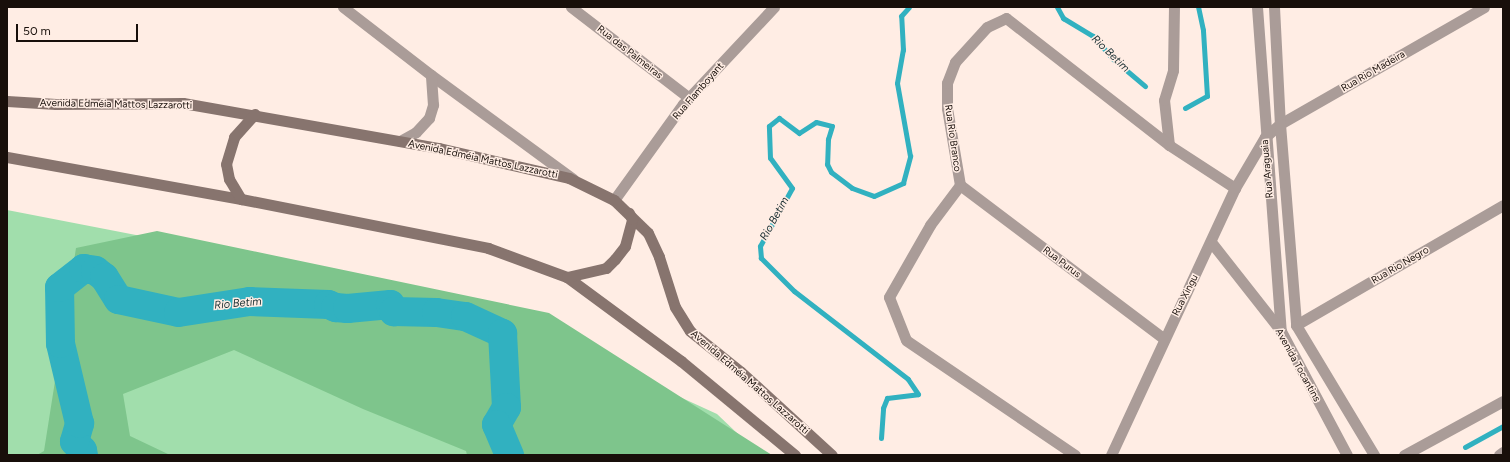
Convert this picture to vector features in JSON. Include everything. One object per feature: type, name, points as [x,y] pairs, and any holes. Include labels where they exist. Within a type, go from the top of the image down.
[{"type":"main road","name":"Avenida Edméia Mattos Lazzarotti","points":[[7,101],[184,103],[255,114],[400,141],[542,171],[577,182],[614,200],[648,233],[659,256],[675,307],[690,331],[740,372],[832,455]]},
{"type":"main road","points":[[241,199],[229,179],[226,164],[234,137],[255,114]]},
{"type":"main road","points":[[7,157],[241,199],[488,248],[567,276],[681,361],[795,455]]},
{"type":"main road","points":[[567,276],[606,268],[615,259],[625,246],[632,219],[629,213]]},
{"type":"street","points":[[343,7],[431,75],[577,182]]},
{"type":"street","name":"Rua das Palmeiras","points":[[571,7],[689,98]]},
{"type":"street","points":[[1169,145],[1164,100],[1173,70],[1174,7]]},
{"type":"street","name":"Rua Araguaia","points":[[1257,7],[1265,137],[1281,331]]},
{"type":"street","name":"Rua Araguaia","points":[[1274,7],[1280,124],[1296,325]]},
{"type":"street","name":"Rua Rio Madeira","points":[[1265,137],[1280,124],[1484,7]]},
{"type":"street","name":"Rua Flamboyant","points":[[614,200],[689,98],[769,9]]},
{"type":"street","name":"Rua Rio Branco","points":[[1075,455],[906,340],[889,297],[930,226],[960,185],[947,108],[947,83],[955,62],[988,27],[1006,18],[1169,145],[1235,188]]},
{"type":"street","points":[[400,141],[416,132],[429,118],[433,105],[431,75]]},
{"type":"street","name":"Rua Xingu","points":[[1111,455],[1163,338],[1211,242],[1235,188],[1265,137]]},
{"type":"street","name":"Rua Purus","points":[[960,185],[1163,338]]},
{"type":"street","name":"Rua Rio Negro","points":[[1296,325],[1503,205]]},
{"type":"street","name":"Avenida Tocantins","points":[[1211,242],[1281,331],[1347,455]]},
{"type":"street","name":"Avenida Tocantins","points":[[1296,325],[1374,455]]},
{"type":"street","points":[[1404,455],[1503,401]]},
{"type":"street","points":[[1499,455],[1503,452]]},
{"type":"green space","points":[[7,210],[466,299],[717,414],[760,455],[7,455]]},
{"type":"green space","points":[[157,231],[549,313],[772,455],[467,455],[466,451],[363,409],[234,350],[123,394],[130,436],[170,455],[37,455],[44,451],[76,248]]},
{"type":"waterway","name":"Rio Betim","points":[[881,438],[883,408],[887,398],[918,394],[908,379],[794,291],[761,258],[760,246],[792,188],[770,158],[769,126],[779,118],[799,133],[816,122],[832,126],[828,139],[827,164],[831,172],[852,188],[874,196],[903,183],[910,156],[897,83],[903,50],[901,16],[909,7]]},
{"type":"waterway","name":"Rio Betim","points":[[1057,7],[1063,18],[1093,36],[1113,59],[1145,86]]},
{"type":"waterway","name":"Rio Betim","points":[[1185,108],[1207,96],[1203,30],[1198,7]]},
{"type":"waterway","name":"Rio Betim","points":[[83,455],[82,450],[74,441],[79,423],[60,343],[59,287],[83,268],[95,270],[104,277],[118,299],[178,312],[249,301],[328,304],[335,307],[347,308],[390,304],[393,311],[436,312],[465,316],[502,333],[506,407],[496,424],[509,455]]},
{"type":"waterway","points":[[1465,447],[1503,426]]}]
